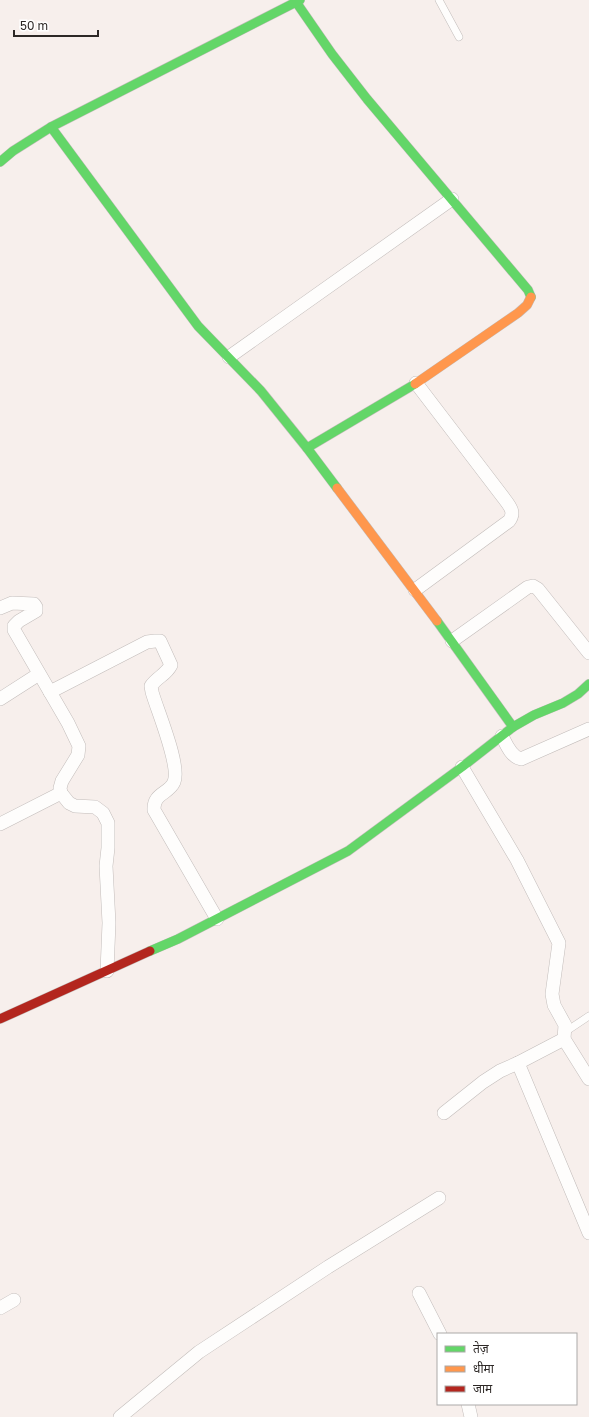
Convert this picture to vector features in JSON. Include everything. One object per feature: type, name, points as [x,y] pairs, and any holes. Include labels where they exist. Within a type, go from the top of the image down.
[{"type":"street","points":[[0,162],[13,151],[51,126],[298,1],[346,72],[412,153],[491,244],[528,290],[531,298],[527,305],[518,313],[416,383],[307,448]]},
{"type":"street","points":[[51,126],[198,326],[261,391],[307,448],[452,641],[513,727]]},
{"type":"street","points":[[229,357],[452,199]]},
{"type":"street","points":[[414,590],[509,521],[512,518],[513,512],[416,383]]},
{"type":"street","points":[[452,641],[528,587],[533,586],[538,589],[589,653]]},
{"type":"street","points":[[0,608],[12,602],[34,604],[36,607],[36,610],[14,626],[14,630],[68,723],[79,746],[78,755],[62,781],[60,788],[61,793],[69,803],[75,806],[95,807],[104,813],[108,823],[106,866],[109,923],[107,971]]},
{"type":"street","points":[[50,692],[147,642],[160,641],[171,665],[168,672],[156,680],[151,686],[174,763],[175,772],[174,781],[170,787],[155,800],[154,810],[217,919]]},
{"type":"street","points":[[0,698],[39,674]]},
{"type":"street","points":[[0,1019],[178,939],[348,851],[462,767],[513,727],[534,715],[563,703],[578,694],[589,684]]},
{"type":"street","points":[[502,736],[513,754],[517,758],[521,759],[589,729]]},
{"type":"street","points":[[462,767],[516,860],[560,943],[552,994],[554,1005],[566,1025],[565,1035],[589,1079]]},
{"type":"street","points":[[0,824],[61,793]]},
{"type":"street","points":[[444,1113],[483,1082],[500,1071],[518,1063],[565,1035]]},
{"type":"street","points":[[518,1063],[589,1233]]},
{"type":"street","points":[[120,1417],[199,1352],[328,1267],[439,1198]]},
{"type":"street","points":[[418,1293],[439,1333]]},
{"type":"street","points":[[0,1308],[14,1300]]},
{"type":"street","points":[[468,1405],[471,1417]]},
{"type":"lane","points":[[439,0],[459,37]]},
{"type":"lane","points":[[565,1035],[589,1016]]},
{"type":"traffic: fast","points":[[0,162],[13,151],[51,127],[300,0]]},
{"type":"traffic: fast","points":[[296,2],[332,54],[367,99],[528,290],[531,297]]},
{"type":"traffic: fast","points":[[51,127],[198,326],[261,391],[337,488]]},
{"type":"traffic: fast","points":[[307,448],[415,384]]},
{"type":"traffic: fast","points":[[437,621],[513,727]]},
{"type":"traffic: fast","points":[[150,951],[178,939],[348,851],[462,767],[513,727],[534,715],[563,703],[578,694],[589,684]]},
{"type":"traffic: slow","points":[[415,384],[518,313],[527,305],[531,297]]},
{"type":"traffic: slow","points":[[337,488],[437,621]]},
{"type":"traffic: jam","points":[[0,1019],[150,951]]}]
